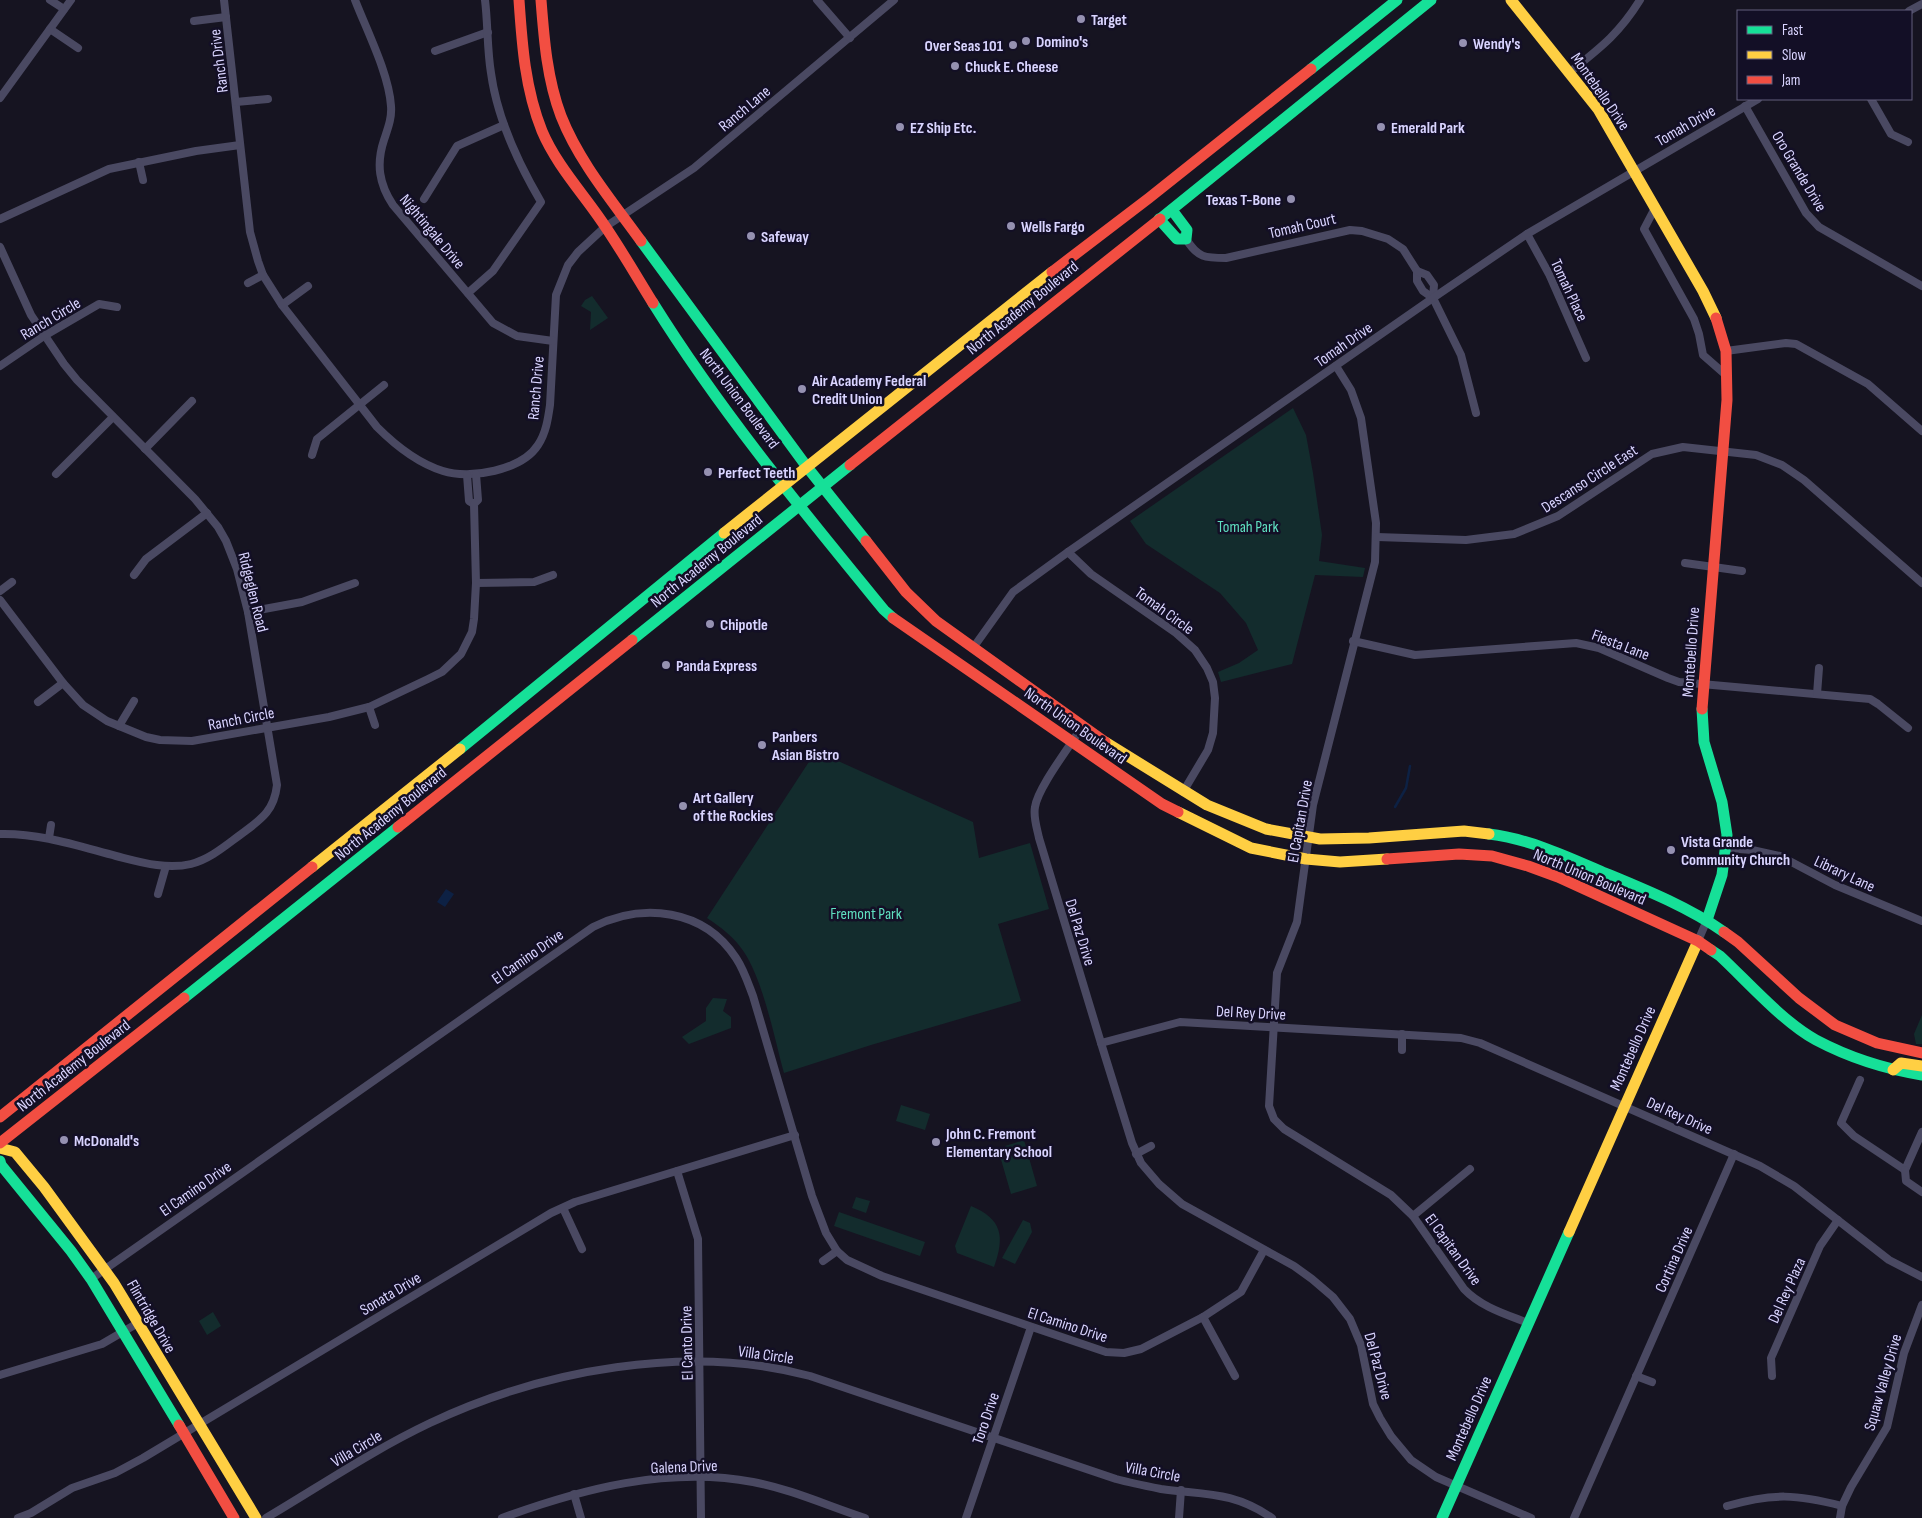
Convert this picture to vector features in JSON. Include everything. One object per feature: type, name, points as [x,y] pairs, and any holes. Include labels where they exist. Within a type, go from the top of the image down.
[{"type":"main road","name":"North Union Boulevard","points":[[519,0],[522,46],[536,111],[544,133],[570,179],[605,227],[689,358],[784,485],[896,621],[1162,804],[1251,848],[1306,859],[1340,862],[1440,854],[1492,856],[1528,866],[1558,877],[1698,941],[1720,956],[1767,1002],[1815,1039],[1868,1063],[1922,1075]]},
{"type":"main road","name":"North Union Boulevard","points":[[541,0],[547,65],[558,107],[579,153],[823,488],[906,592],[936,621],[1083,725],[1207,806],[1266,829],[1308,837],[1369,838],[1464,831],[1497,835],[1530,843],[1652,894],[1706,920],[1738,942],[1798,998],[1835,1025],[1877,1043],[1922,1053]]},
{"type":"main road","name":"North Academy Boulevard","points":[[0,1117],[491,724],[784,485],[1397,0]]},
{"type":"main road","name":"North Academy Boulevard","points":[[0,1143],[224,967],[1084,278],[1172,210],[1431,0]]},
{"type":"main road","name":"Montebello Drive","points":[[1511,0],[1598,109],[1707,297],[1718,323],[1726,351],[1727,400],[1702,711],[1704,742],[1726,819],[1726,848],[1722,875],[1706,920]]},
{"type":"main road","name":"Tomah Court","points":[[1160,219],[1177,239],[1186,240],[1187,230],[1172,210]]},
{"type":"main road","name":"Montebello Drive","points":[[1442,1518],[1698,941]]},
{"type":"main road","points":[[1893,1070],[1899,1063],[1922,1066]]},
{"type":"main road","name":"Flintridge Drive","points":[[0,1148],[15,1152],[44,1187],[104,1269],[256,1518]]},
{"type":"main road","name":"Flintridge Drive","points":[[0,1161],[1,1165],[91,1279],[234,1518]]},
{"type":"street","points":[[50,0],[64,10]]},
{"type":"street","points":[[0,98],[71,0]]},
{"type":"street","name":"Ranch Drive","points":[[224,0],[250,232],[263,275],[282,306],[359,406],[376,427],[406,452],[439,470],[458,475],[497,470],[530,454],[540,442],[547,423],[556,295],[561,280],[578,252],[605,227]]},
{"type":"street","name":"Nightingale Drive","points":[[355,0],[383,72],[391,105],[391,118],[379,164],[380,179],[384,192],[493,323],[512,334],[526,338],[553,341]]},
{"type":"street","points":[[468,293],[493,271],[540,202],[504,125],[491,73],[485,0]]},
{"type":"street","points":[[817,0],[850,38]]},
{"type":"street","name":"Ranch Lane","points":[[605,227],[694,168],[894,0]]},
{"type":"street","points":[[1570,72],[1618,32],[1640,0]]},
{"type":"street","points":[[1911,10],[1922,4]]},
{"type":"street","name":"Ranch Drive","points":[[194,21],[226,17]]},
{"type":"street","points":[[50,29],[78,48]]},
{"type":"street","points":[[435,51],[488,32]]},
{"type":"street","name":"Ranch Drive","points":[[236,102],[268,99]]},
{"type":"street","name":"Tomah Drive","points":[[973,648],[1014,592],[1068,552],[1527,234],[1756,100]]},
{"type":"street","points":[[1873,100],[1891,134],[1908,142]]},
{"type":"street","name":"Oro Grande Drive","points":[[1745,106],[1806,213],[1812,220],[1819,227],[1921,283]]},
{"type":"street","points":[[424,199],[456,146],[504,125]]},
{"type":"street","points":[[0,219],[96,174],[139,162],[240,145]]},
{"type":"street","points":[[139,162],[143,180]]},
{"type":"street","points":[[1655,208],[1644,229],[1694,319],[1703,355],[1727,376]]},
{"type":"street","name":"Tomah Court","points":[[1186,240],[1199,255],[1210,258],[1226,258],[1350,230],[1362,231],[1388,239],[1402,249],[1418,271],[1427,275],[1434,285],[1433,298]]},
{"type":"street","name":"Tomah Place","points":[[1527,234],[1549,274],[1586,358]]},
{"type":"street","name":"Ridgeglen Road","points":[[0,247],[31,315],[44,336],[77,380],[207,513],[222,534],[233,557],[248,612],[277,785],[273,804],[267,813],[208,857],[192,864],[179,866],[153,865],[49,838],[24,834],[0,834]]},
{"type":"street","name":"Tomah Court","points":[[1418,271],[1418,281],[1423,291],[1433,298],[1461,355],[1476,414]]},
{"type":"street","points":[[248,284],[263,275]]},
{"type":"street","points":[[282,306],[308,286]]},
{"type":"street","name":"Ranch Circle","points":[[0,366],[44,336],[99,304],[117,307]]},
{"type":"street","points":[[1726,351],[1786,343],[1796,344],[1868,384],[1922,431]]},
{"type":"street","name":"El Capitan Drive","points":[[1336,366],[1351,390],[1360,418],[1376,523],[1375,562],[1353,641],[1313,806],[1297,922],[1277,973],[1269,1106],[1274,1119],[1284,1129],[1391,1195],[1413,1216],[1472,1298],[1528,1323]]},
{"type":"street","points":[[312,455],[317,439],[384,385]]},
{"type":"street","points":[[145,449],[192,401]]},
{"type":"street","points":[[56,474],[113,417]]},
{"type":"street","name":"Descanso Circle East","points":[[1377,537],[1466,540],[1514,534],[1558,516],[1652,454],[1683,447],[1756,455],[1782,465],[1793,472],[1922,583]]},
{"type":"street","name":"Ranch Circle","points":[[0,600],[63,683],[84,705],[107,721],[146,737],[192,741],[329,717],[369,707],[442,672],[461,654],[472,632],[476,583],[474,504],[478,500],[476,474]]},
{"type":"street","name":"Ranch Circle","points":[[467,475],[468,501],[474,504]]},
{"type":"street","points":[[134,575],[146,559],[207,513]]},
{"type":"street","name":"Tomah Circle","points":[[1068,552],[1091,574],[1176,632],[1195,650],[1207,668],[1215,698],[1213,732],[1208,750],[1183,792]]},
{"type":"street","points":[[1685,563],[1742,571]]},
{"type":"street","points":[[476,583],[534,582],[553,575]]},
{"type":"street","points":[[0,591],[12,582]]},
{"type":"street","points":[[248,612],[302,602],[355,583]]},
{"type":"street","name":"Fiesta Lane","points":[[1353,641],[1415,655],[1581,644],[1599,648],[1679,682],[1870,699],[1908,728]]},
{"type":"street","points":[[1818,694],[1819,668]]},
{"type":"street","points":[[38,702],[63,683]]},
{"type":"street","points":[[119,726],[134,701]]},
{"type":"street","points":[[369,707],[375,725]]},
{"type":"street","name":"Del Paz Drive","points":[[1083,725],[1037,797],[1034,807],[1035,817],[1039,838],[1136,1154],[1145,1168],[1169,1194],[1182,1204],[1312,1279],[1338,1303],[1350,1319],[1362,1345],[1373,1404],[1391,1436],[1411,1460],[1436,1477],[1531,1518]]},
{"type":"street","points":[[49,838],[51,825]]},
{"type":"street","name":"Library Lane","points":[[1726,848],[1752,850],[1780,856],[1835,885],[1922,921]]},
{"type":"street","points":[[158,894],[166,866]]},
{"type":"street","name":"El Camino Drive","points":[[91,1279],[593,927],[605,921],[632,913],[658,912],[691,921],[715,936],[735,956],[747,979],[753,996],[812,1196],[826,1233],[837,1250],[847,1260],[867,1270],[1031,1327],[1106,1352],[1124,1353],[1142,1349],[1203,1317],[1241,1292],[1264,1250]]},
{"type":"street","name":"Montebello Drive","points":[[1698,941],[1706,920]]},
{"type":"street","name":"Del Rey Drive","points":[[1101,1044],[1180,1022],[1461,1038],[1480,1043],[1734,1154],[1794,1186],[1889,1260],[1922,1277]]},
{"type":"street","points":[[1402,1034],[1402,1050]]},
{"type":"street","points":[[1860,1080],[1841,1123],[1854,1136],[1905,1170]]},
{"type":"street","points":[[1922,1132],[1905,1170],[1906,1182],[1922,1192]]},
{"type":"street","name":"Sonata Drive","points":[[18,1518],[72,1488],[126,1468],[563,1208],[795,1135]]},
{"type":"street","points":[[1136,1154],[1151,1146]]},
{"type":"street","name":"Cortina Drive","points":[[1574,1518],[1734,1154]]},
{"type":"street","name":"El Capitan Drive","points":[[1413,1216],[1470,1169]]},
{"type":"street","name":"El Canto Drive","points":[[677,1171],[698,1239],[702,1518]]},
{"type":"street","points":[[563,1208],[582,1249]]},
{"type":"street","points":[[54,1230],[67,1220]]},
{"type":"street","name":"Del Rey Plaza","points":[[1772,1376],[1771,1358],[1820,1246],[1838,1220]]},
{"type":"street","points":[[823,1262],[837,1250]]},
{"type":"street","name":"Squaw Valley Drive","points":[[1840,1518],[1842,1506],[1851,1487],[1887,1427],[1904,1353],[1922,1305]]},
{"type":"street","points":[[1203,1317],[1235,1376]]},
{"type":"street","points":[[0,1375],[102,1344],[138,1323]]},
{"type":"street","name":"Toro Drive","points":[[966,1518],[1031,1327]]},
{"type":"street","name":"Villa Circle","points":[[266,1518],[389,1444],[462,1409],[557,1378],[613,1368],[700,1362],[741,1363],[792,1371],[1116,1478],[1150,1487],[1217,1494],[1258,1509],[1272,1518]]},
{"type":"street","points":[[1636,1376],[1652,1382]]},
{"type":"street","name":"Galena Drive","points":[[502,1518],[574,1494],[636,1482],[701,1477],[754,1482],[865,1518]]},
{"type":"street","points":[[1179,1518],[1181,1490]]},
{"type":"street","points":[[574,1494],[581,1518]]},
{"type":"street","points":[[1727,1506],[1765,1496],[1780,1495],[1812,1498],[1842,1506]]},
{"type":"street","points":[[837,1518],[840,1510]]},
{"type":"green space","points":[[592,296],[608,318],[590,330],[591,312],[581,306],[585,300]]},
{"type":"green space","name":"Tomah Park","points":[[1293,408],[1306,435],[1313,473],[1322,535],[1319,561],[1365,568],[1363,577],[1315,575],[1292,664],[1221,682],[1218,672],[1239,663],[1258,650],[1246,623],[1220,593],[1146,544],[1130,521]]},
{"type":"green space","name":"Fremont Park","points":[[816,751],[973,822],[979,858],[1030,843],[1049,909],[998,924],[1021,1001],[871,1045],[784,1073],[763,994],[751,965],[736,942],[707,918]]},
{"type":"green space","points":[[713,998],[727,999],[723,1011],[731,1017],[731,1028],[689,1044],[682,1037],[706,1021],[706,1008]]},
{"type":"green space","points":[[1922,1015],[1922,1044],[1916,1044],[1914,1034]]},
{"type":"green space","points":[[901,1105],[930,1114],[925,1130],[896,1121]]},
{"type":"green space","points":[[1024,1140],[1037,1186],[1011,1194],[1000,1156],[1008,1154],[1005,1146]]},
{"type":"green space","points":[[856,1197],[870,1201],[866,1213],[852,1208]]},
{"type":"green space","points":[[971,1206],[989,1217],[995,1223],[998,1230],[1000,1238],[994,1267],[957,1253],[955,1246]]},
{"type":"green space","points":[[839,1212],[925,1242],[920,1256],[834,1226]]},
{"type":"green space","points":[[1023,1220],[1030,1223],[1032,1232],[1015,1264],[1002,1258]]},
{"type":"green space","points":[[213,1312],[221,1326],[207,1335],[199,1321]]},
{"type":"water","points":[[446,889],[454,894],[445,907],[437,902]]},
{"type":"waterway","points":[[1395,807],[1406,788],[1410,766]]},
{"type":"traffic: fast","points":[[1311,69],[1397,0]]},
{"type":"traffic: fast","points":[[1160,219],[1431,0]]},
{"type":"traffic: fast","points":[[1159,219],[1177,239],[1186,239],[1187,230],[1172,210]]},
{"type":"traffic: fast","points":[[641,241],[807,467],[866,541]]},
{"type":"traffic: fast","points":[[653,303],[706,383],[735,422],[823,536],[884,610],[893,618]]},
{"type":"traffic: fast","points":[[632,640],[850,465]]},
{"type":"traffic: fast","points":[[460,749],[724,533]]},
{"type":"traffic: fast","points":[[1702,709],[1704,742],[1722,802],[1727,835],[1722,875],[1707,920]]},
{"type":"traffic: fast","points":[[184,998],[398,827]]},
{"type":"traffic: fast","points":[[1489,834],[1534,844],[1577,861],[1666,900],[1724,932]]},
{"type":"traffic: fast","points":[[1711,950],[1720,956],[1791,1023],[1816,1040],[1868,1062],[1922,1075]]},
{"type":"traffic: fast","points":[[0,1161],[1,1165],[71,1251],[91,1279],[179,1425]]},
{"type":"traffic: fast","points":[[1442,1518],[1569,1232]]},
{"type":"traffic: slow","points":[[1511,0],[1598,109],[1703,291],[1716,318]]},
{"type":"traffic: slow","points":[[724,533],[1052,272]]},
{"type":"traffic: slow","points":[[1105,742],[1207,805],[1266,829],[1320,839],[1369,838],[1464,831],[1489,834]]},
{"type":"traffic: slow","points":[[312,867],[460,749]]},
{"type":"traffic: slow","points":[[1178,812],[1251,848],[1306,859],[1340,862],[1387,859]]},
{"type":"traffic: slow","points":[[1569,1232],[1698,941]]},
{"type":"traffic: slow","points":[[1893,1070],[1901,1063],[1922,1066]]},
{"type":"traffic: slow","points":[[0,1148],[15,1152],[44,1187],[114,1283],[256,1518]]},
{"type":"traffic: jam","points":[[519,0],[528,83],[542,131],[560,164],[605,227],[653,303]]},
{"type":"traffic: jam","points":[[541,0],[552,88],[568,133],[587,165],[641,241]]},
{"type":"traffic: jam","points":[[1052,272],[1149,198],[1311,69]]},
{"type":"traffic: jam","points":[[850,465],[1160,219]]},
{"type":"traffic: jam","points":[[1702,709],[1727,400],[1726,351],[1716,318]]},
{"type":"traffic: jam","points":[[866,541],[906,592],[936,621],[1105,742]]},
{"type":"traffic: jam","points":[[893,618],[1162,804],[1178,812]]},
{"type":"traffic: jam","points":[[398,827],[632,640]]},
{"type":"traffic: jam","points":[[1387,859],[1459,854],[1492,856],[1528,866],[1558,877],[1698,941],[1711,950]]},
{"type":"traffic: jam","points":[[0,1117],[312,867]]},
{"type":"traffic: jam","points":[[1724,932],[1738,942],[1799,998],[1835,1025],[1877,1043],[1922,1053]]},
{"type":"traffic: jam","points":[[0,1143],[184,998]]},
{"type":"traffic: jam","points":[[179,1425],[234,1518]]},
{"type":"place","name":"Target","points":[[1081,19]]},
{"type":"place","name":"Domino's","points":[[1026,41]]},
{"type":"place","name":"Wendy's","points":[[1463,43]]},
{"type":"place","name":"Over Seas 101","points":[[1013,45]]},
{"type":"place","name":"Chuck E. Cheese","points":[[955,66]]},
{"type":"place","name":"EZ Ship Etc.","points":[[900,127]]},
{"type":"place","name":"Emerald Park","points":[[1381,127]]},
{"type":"place","name":"Texas T-Bone","points":[[1291,199]]},
{"type":"place","name":"Wells Fargo","points":[[1011,226]]},
{"type":"place","name":"Safeway","points":[[751,236]]},
{"type":"place","name":"Air Academy Federal Credit Union","points":[[802,389]]},
{"type":"place","name":"Perfect Teeth","points":[[708,472]]},
{"type":"place","name":"Chipotle","points":[[710,624]]},
{"type":"place","name":"Panda Express","points":[[666,665]]},
{"type":"place","name":"Panbers Asian Bistro","points":[[762,745]]},
{"type":"place","name":"Art Gallery of the Rockies","points":[[683,806]]},
{"type":"place","name":"Vista Grande Community Church","points":[[1671,850]]},
{"type":"place","name":"McDonald's","points":[[64,1140]]},
{"type":"place","name":"John C. Fremont Elementary School","points":[[936,1142]]}]
